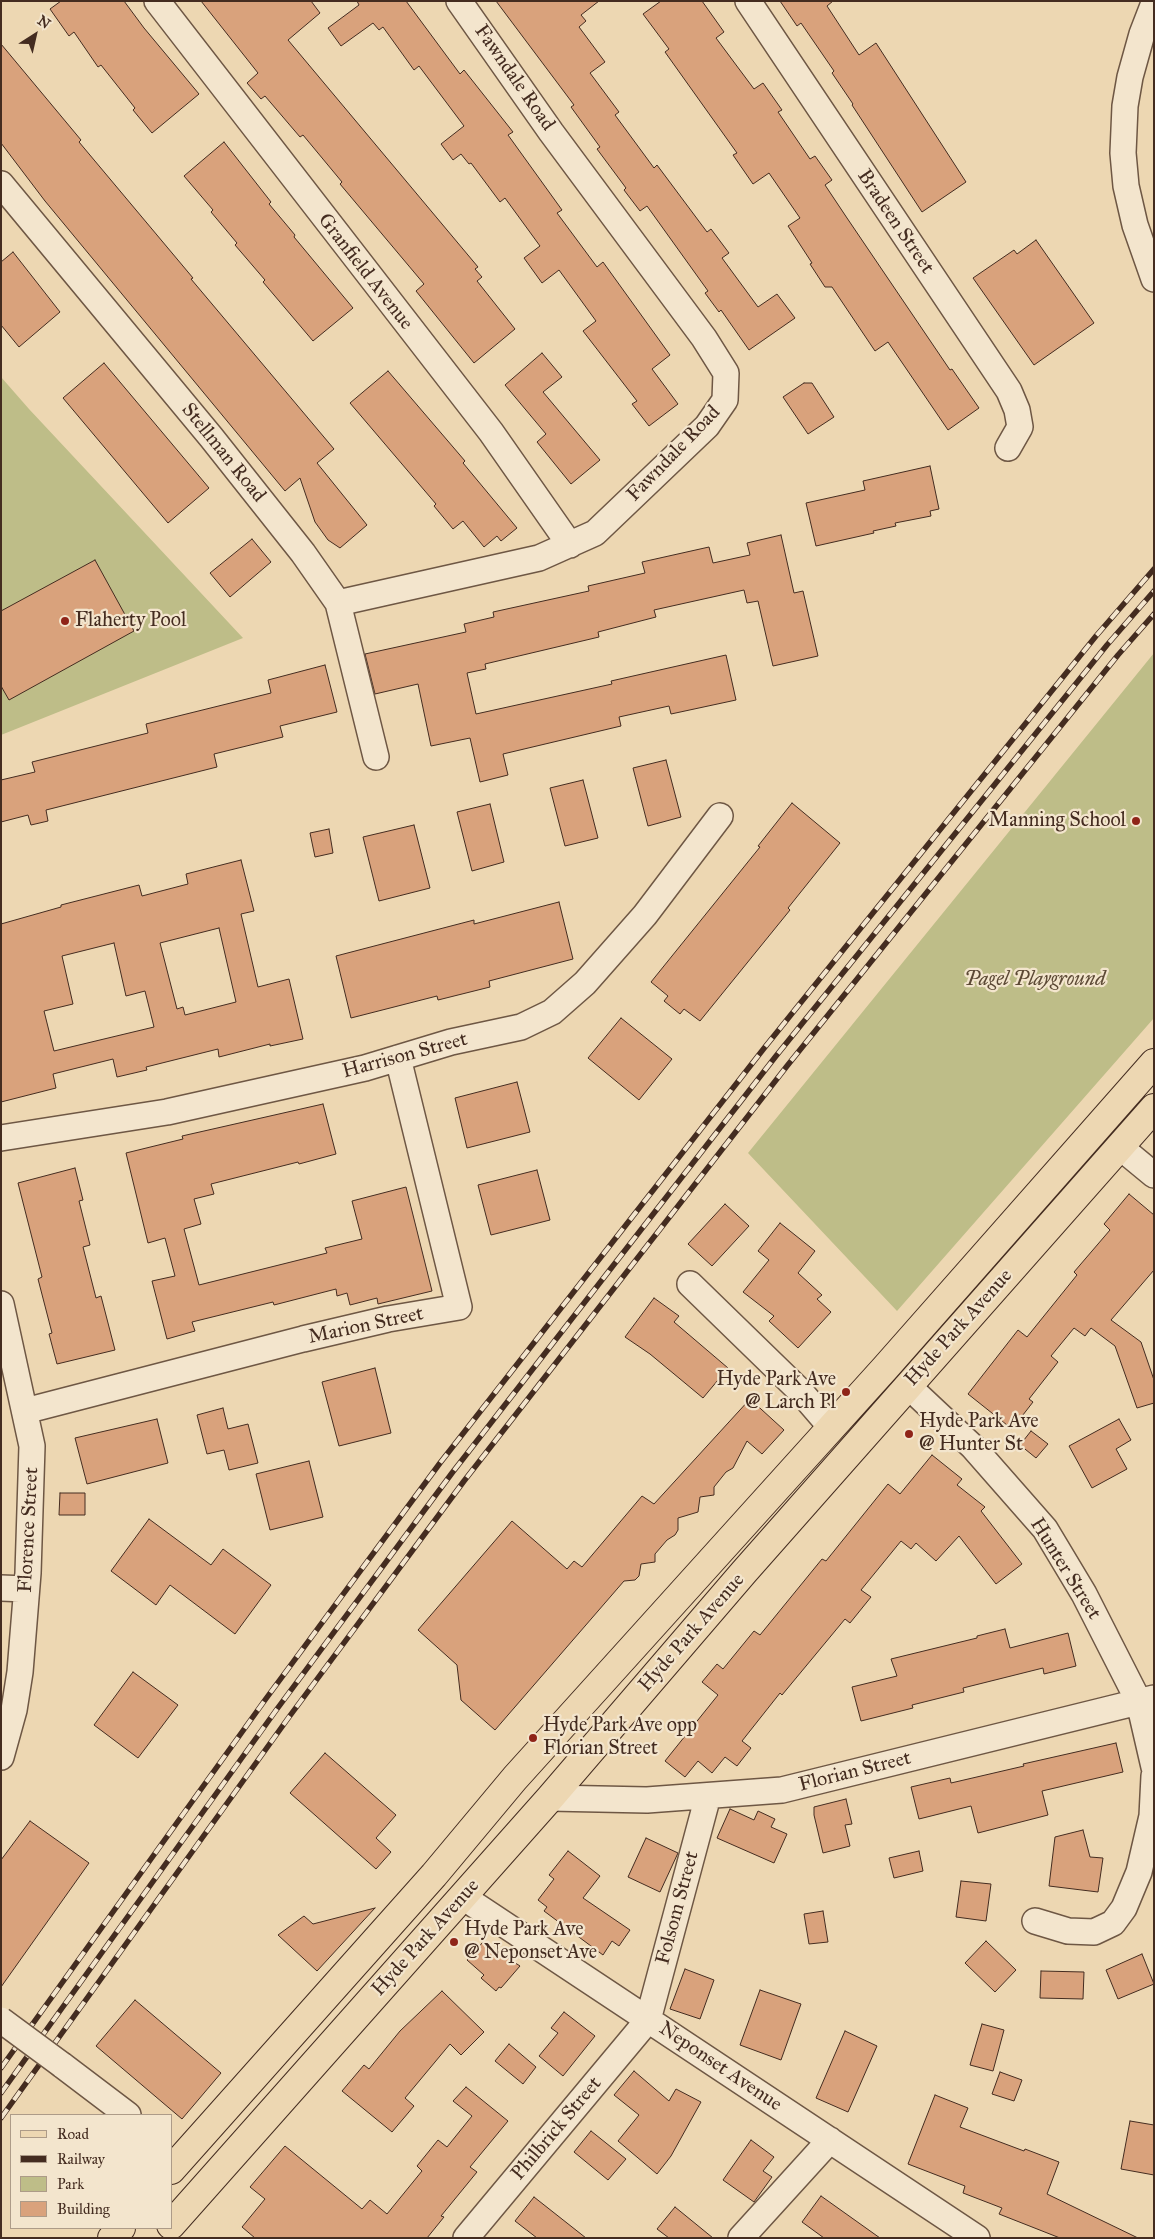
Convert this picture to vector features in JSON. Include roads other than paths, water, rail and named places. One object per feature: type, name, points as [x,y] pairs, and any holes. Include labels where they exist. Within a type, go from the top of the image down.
[{"type":"main road","name":"Hyde Park Avenue","points":[[175,2158],[434,1875],[515,1778],[886,1367],[1154,1063]]},
{"type":"main road","name":"Hyde Park Avenue","points":[[172,2224],[463,1897],[908,1386],[1154,1108]]},
{"type":"main road","points":[[1096,1127],[1120,1147]]},
{"type":"main road","points":[[886,1367],[908,1386]]},
{"type":"main road","points":[[831,1427],[852,1450]]},
{"type":"main road","points":[[620,1661],[647,1685]]},
{"type":"main road","points":[[175,2158],[213,2177]]},
{"type":"street","name":"Granfield Avenue","points":[[157,1],[491,432],[570,545]]},
{"type":"street","name":"Fawndale Road","points":[[338,603],[539,558],[595,533],[707,426],[725,400],[726,373],[704,338],[552,132],[459,1]]},
{"type":"street","name":"Bradeen Street","points":[[748,1],[1009,391],[1020,426],[1008,448]]},
{"type":"street","points":[[1154,3],[1142,34],[1130,77],[1125,106],[1123,154],[1130,206],[1154,279]]},
{"type":"street","name":"Stellman Road","points":[[1,184],[211,436],[303,553],[338,603],[376,758]]},
{"type":"street","name":"Harrison Street","points":[[1,1138],[167,1112],[365,1068],[451,1042],[521,1026],[552,1012],[585,983],[645,915],[720,816]]},
{"type":"street","name":"Marion Street","points":[[25,1411],[303,1339],[388,1319],[459,1307],[398,1058]]},
{"type":"street","points":[[1120,1147],[1154,1175]]},
{"type":"street","points":[[690,1284],[800,1391],[831,1427]]},
{"type":"street","name":"Florence Street","points":[[1,1304],[32,1446],[26,1589],[20,1672],[14,1710],[1,1757]]},
{"type":"street","name":"Hunter Street","points":[[908,1386],[973,1447],[1045,1529],[1147,1700],[1154,1767]]},
{"type":"street","points":[[1,1588],[26,1589]]},
{"type":"street","name":"Florian Street","points":[[550,1798],[647,1800],[782,1790],[1147,1700]]},
{"type":"street","points":[[1035,1921],[1068,1931],[1094,1932],[1113,1923],[1124,1908],[1139,1872],[1152,1816],[1154,1776]]},
{"type":"street","name":"Folsom Street","points":[[648,2020],[708,1796]]},
{"type":"street","name":"Neponset Avenue","points":[[463,1897],[977,2238]]},
{"type":"street","points":[[1,2020],[127,2114]]},
{"type":"street","name":"Philbrick Street","points":[[466,2238],[648,2020]]},
{"type":"street","points":[[741,2238],[830,2140]]},
{"type":"railway","points":[[1,2068],[265,1700],[440,1463],[765,1047],[1096,636],[1154,569]]},
{"type":"railway","points":[[1,2093],[277,1709],[452,1473],[776,1056],[1107,645],[1154,591]]},
{"type":"railway","points":[[1,2118],[289,1717],[464,1481],[787,1066],[1118,655],[1154,614]]},
{"type":"place","name":"Flaherty Pool","points":[[65,621]]},
{"type":"place","name":"Manning School","points":[[1136,821]]},
{"type":"place","name":"Hyde Park Ave @ Larch Pl","points":[[846,1392]]},
{"type":"place","name":"Hyde Park Ave @ Hunter St","points":[[909,1434]]},
{"type":"place","name":"Hyde Park Ave opp Florian Street","points":[[533,1738]]},
{"type":"place","name":"Hyde Park Ave @ Neponset Ave","points":[[454,1942]]},
{"type":"park label","name":"Pagel Playground","points":[[1035,980]]}]
